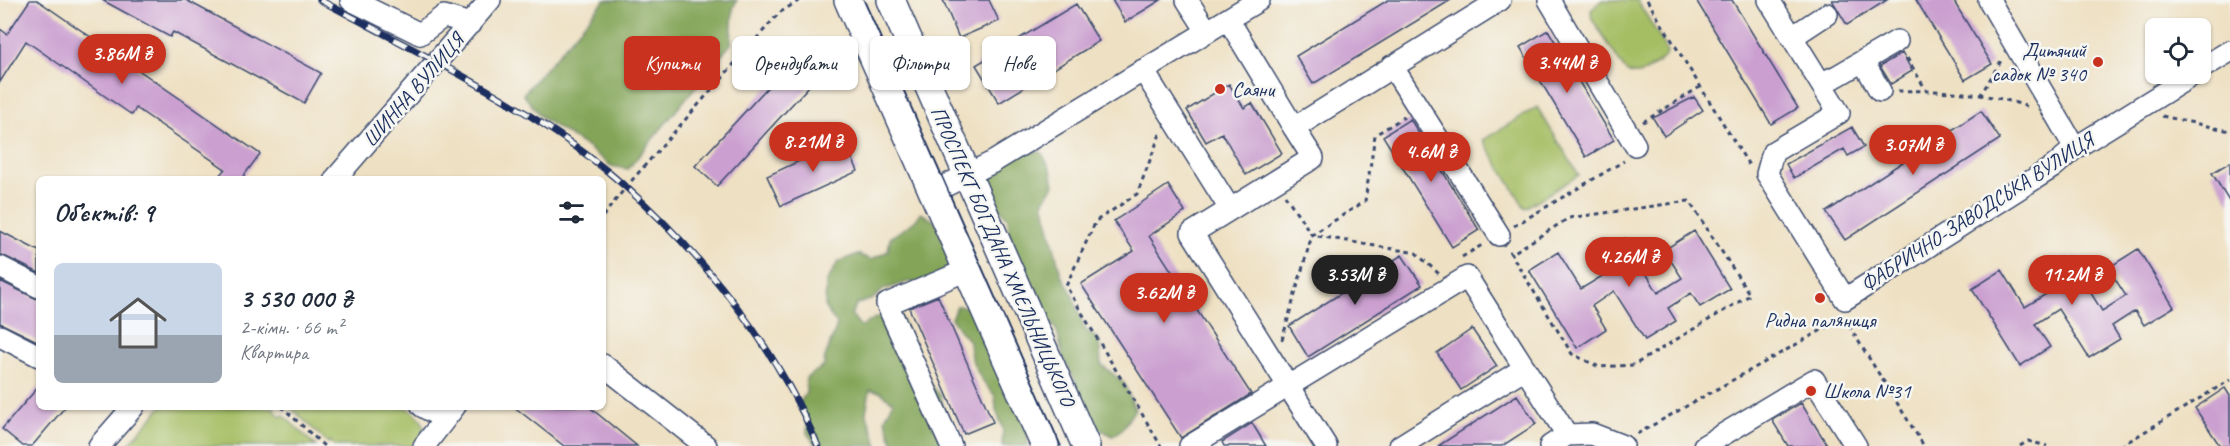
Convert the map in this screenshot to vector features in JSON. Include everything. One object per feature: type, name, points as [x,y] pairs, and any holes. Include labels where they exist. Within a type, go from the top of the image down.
[{"type":"main road","name":"ПРОСПЕКТ БОГДАНА ХМЕЛЬНИЦЬКОГО","points":[[848,0],[1045,446]]},
{"type":"main road","name":"ПРОСПЕКТ БОГДАНА ХМЕЛЬНИЦЬКОГО","points":[[891,0],[1086,446]]},
{"type":"street","points":[[351,0],[420,34],[444,16],[470,24]]},
{"type":"street","name":"ШИННА ВУЛИЦЯ","points":[[338,176],[490,0]]},
{"type":"street","points":[[1187,0],[1207,31]]},
{"type":"street","points":[[933,192],[967,176],[1259,0]]},
{"type":"street","points":[[1294,128],[1500,0]]},
{"type":"street","points":[[1549,0],[1630,138]]},
{"type":"street","points":[[1769,0],[1839,113],[1773,152],[1767,174],[1845,299]]},
{"type":"street","points":[[1989,0],[2075,148]]},
{"type":"street","points":[[1792,37],[1827,14]]},
{"type":"street","points":[[1228,18],[1313,158],[1192,233],[1326,446]]},
{"type":"street","points":[[1821,83],[1897,41]]},
{"type":"street","points":[[2211,63],[2229,53]]},
{"type":"street","points":[[1863,61],[1880,91]]},
{"type":"street","points":[[1392,66],[1499,235]]},
{"type":"street","points":[[1143,70],[1230,209]]},
{"type":"street","name":"ФАБРИЧНО-ЗАВОДСЬКА ВУЛИЦЯ","points":[[1845,299],[2053,167],[2075,148],[2178,84]]},
{"type":"street","points":[[0,267],[36,285]]},
{"type":"street","points":[[951,446],[887,304],[967,270]]},
{"type":"street","points":[[1190,446],[1467,277],[1525,368],[1558,441],[1592,434],[1622,445]]},
{"type":"street","points":[[0,336],[36,354]]},
{"type":"street","points":[[606,367],[706,446]]},
{"type":"street","points":[[1400,446],[1525,368]]},
{"type":"street","points":[[1704,446],[1814,380],[1856,446]]},
{"type":"street","points":[[99,446],[130,410]]},
{"type":"street","points":[[424,446],[450,413]]},
{"type":"path","points":[[606,212],[779,13],[800,0]]},
{"type":"path","points":[[1897,41],[1926,90]]},
{"type":"path","points":[[1980,96],[2013,41]]},
{"type":"path","points":[[1458,260],[1628,158],[1630,138],[1700,87]]},
{"type":"path","points":[[1880,91],[1926,90],[1980,96],[2023,105]]},
{"type":"path","points":[[1275,364],[1312,235],[1365,201],[1376,135],[1418,107]]},
{"type":"path","points":[[1161,446],[1066,286],[1096,221],[1137,194],[1169,112]]},
{"type":"path","points":[[2157,115],[2230,131]]},
{"type":"path","points":[[1276,181],[1312,235],[1416,253],[1438,272],[1449,288]]},
{"type":"path","points":[[1499,235],[1572,354],[1599,367],[1634,364],[1750,295],[1689,201],[1569,218],[1511,254]]},
{"type":"path","name":"ФАБРИЧНО-ЗАВОДСЬКА ВУЛИЦЯ","points":[[1622,445],[1844,318],[1845,299]]},
{"type":"path","points":[[2121,446],[2230,380]]},
{"type":"path","points":[[285,410],[324,446]]},
{"type":"path","points":[[2019,446],[2028,441],[2047,446]]},
{"type":"green space","points":[[605,0],[737,0],[733,9],[731,44],[720,57],[720,36],[624,36],[624,90],[693,90],[628,169],[611,166],[587,147],[542,118],[523,94]]},
{"type":"green space","points":[[1602,0],[1637,0],[1664,44],[1667,53],[1665,56],[1642,73],[1632,74],[1624,69],[1592,19],[1591,10]]},
{"type":"green space","points":[[1537,107],[1579,175],[1525,208],[1483,140]]},
{"type":"green space","points":[[1019,151],[1041,152],[1051,170],[1054,185],[1043,202],[1061,275],[1071,291],[1085,329],[1099,340],[1101,364],[1124,383],[1135,409],[1123,428],[1113,436],[1094,426],[1081,402],[1076,383],[1063,357],[1057,331],[1044,313],[1038,292],[1026,280],[1009,238],[1008,219],[987,192],[987,170]]},
{"type":"green space","points":[[921,213],[936,222],[951,258],[945,274],[924,290],[910,281],[883,290],[873,299],[857,304],[851,314],[861,327],[877,317],[900,315],[930,384],[941,396],[944,413],[961,446],[894,446],[885,419],[893,402],[880,392],[870,390],[866,412],[878,446],[816,446],[807,433],[807,417],[799,404],[806,393],[806,378],[824,366],[837,324],[825,308],[826,283],[838,262],[858,254],[871,260],[888,251],[890,238],[915,221]]},
{"type":"green space","points":[[957,306],[972,307],[1003,371],[1002,385],[1014,399],[1030,426],[1027,446],[1002,446],[1003,429],[996,410],[995,396],[977,371],[971,357],[969,341],[951,318]]},
{"type":"green space","points":[[158,410],[274,410],[281,417],[283,415],[316,446],[127,446]]},
{"type":"green space","points":[[293,410],[411,410],[421,419],[423,428],[418,446],[335,446],[330,441],[328,443]]},
{"type":"building","points":[[30,0],[37,0],[260,154],[244,176],[219,176],[225,169],[136,108],[132,115],[26,41],[0,82],[0,29],[7,34]]},
{"type":"building","points":[[102,0],[186,0],[321,73],[304,103],[173,32],[170,37]]},
{"type":"building","points":[[943,0],[989,0],[999,21],[964,36],[958,36]]},
{"type":"building","points":[[1112,0],[1161,0],[1125,22]]},
{"type":"building","points":[[1388,0],[1451,0],[1313,84],[1296,56]]},
{"type":"building","points":[[1696,0],[1732,0],[1798,108],[1771,124]]},
{"type":"building","points":[[1832,0],[1887,0],[1847,25]]},
{"type":"building","points":[[1916,0],[1953,0],[1992,64],[1965,80]]},
{"type":"building","points":[[1076,4],[1099,41],[1056,68],[1056,36],[1024,36]]},
{"type":"building","points":[[1548,30],[1614,140],[1586,157],[1520,47]]},
{"type":"building","points":[[1902,53],[1912,71],[1891,84],[1880,66]]},
{"type":"building","points":[[982,61],[982,75],[976,65]]},
{"type":"building","points":[[1229,84],[1244,108],[1252,103],[1282,153],[1246,175],[1222,133],[1206,142],[1187,110]]},
{"type":"building","points":[[765,90],[805,90],[717,186],[695,166]]},
{"type":"building","points":[[991,90],[1020,90],[999,103]]},
{"type":"building","points":[[1694,97],[1703,110],[1664,136],[1653,118]]},
{"type":"building","points":[[1981,111],[2000,139],[1845,240],[1826,212]]},
{"type":"building","points":[[1410,119],[1479,230],[1452,247],[1383,136]]},
{"type":"building","points":[[1852,127],[1864,147],[1848,156],[1844,149],[1794,178],[1786,164]]},
{"type":"building","points":[[844,140],[858,171],[781,206],[767,176]]},
{"type":"building","points":[[2230,162],[2230,203],[2212,173]]},
{"type":"building","points":[[1168,185],[1185,212],[1149,236],[1251,394],[1181,438],[1081,284],[1134,251],[1114,221]]},
{"type":"building","points":[[0,231],[36,249],[36,272],[0,254]]},
{"type":"building","points":[[1694,231],[1730,289],[1700,307],[1691,293],[1668,308],[1676,321],[1645,340],[1614,291],[1592,306],[1606,329],[1577,348],[1529,270],[1558,252],[1581,289],[1604,275],[1593,258],[1625,238],[1658,293],[1682,278],[1664,250]]},
{"type":"building","points":[[2138,249],[2174,307],[2144,325],[2135,311],[2112,326],[2120,339],[2089,358],[2058,309],[2035,324],[2050,347],[2020,366],[1972,289],[2002,270],[2025,307],[2048,293],[2037,276],[2068,256],[2102,311],[2126,296],[2108,268]]},
{"type":"building","points":[[1402,255],[1422,285],[1308,357],[1289,326]]},
{"type":"building","points":[[0,281],[36,299],[36,341],[0,323]]},
{"type":"building","points":[[938,296],[993,422],[964,434],[909,308]]},
{"type":"building","points":[[1472,329],[1497,366],[1461,390],[1437,353]]},
{"type":"building","points":[[2225,388],[2230,396],[2230,446],[2220,446],[2195,408]]},
{"type":"building","points":[[36,389],[36,410],[63,410],[32,446],[23,446],[2,429]]},
{"type":"building","points":[[1517,395],[1536,424],[1502,446],[1438,446]]},
{"type":"building","points":[[1801,403],[1828,446],[1788,446],[1772,420]]},
{"type":"building","points":[[518,410],[593,410],[637,446],[564,446]]},
{"type":"building","points":[[1252,423],[1266,446],[1224,446],[1222,442]]},
{"type":"tram line","points":[[864,0],[1061,446]]},
{"type":"railway","points":[[320,0],[516,107],[585,154],[627,188],[666,225],[738,308],[769,353],[796,399],[818,446]]},
{"type":"place","name":"Дитячий садок № 340","points":[[2098,62]]},
{"type":"place","name":"Саяни","points":[[1220,89]]},
{"type":"place","name":"Ридна паляниця","points":[[1820,298]]},
{"type":"place","name":"Школа №31","points":[[1811,391]]}]
